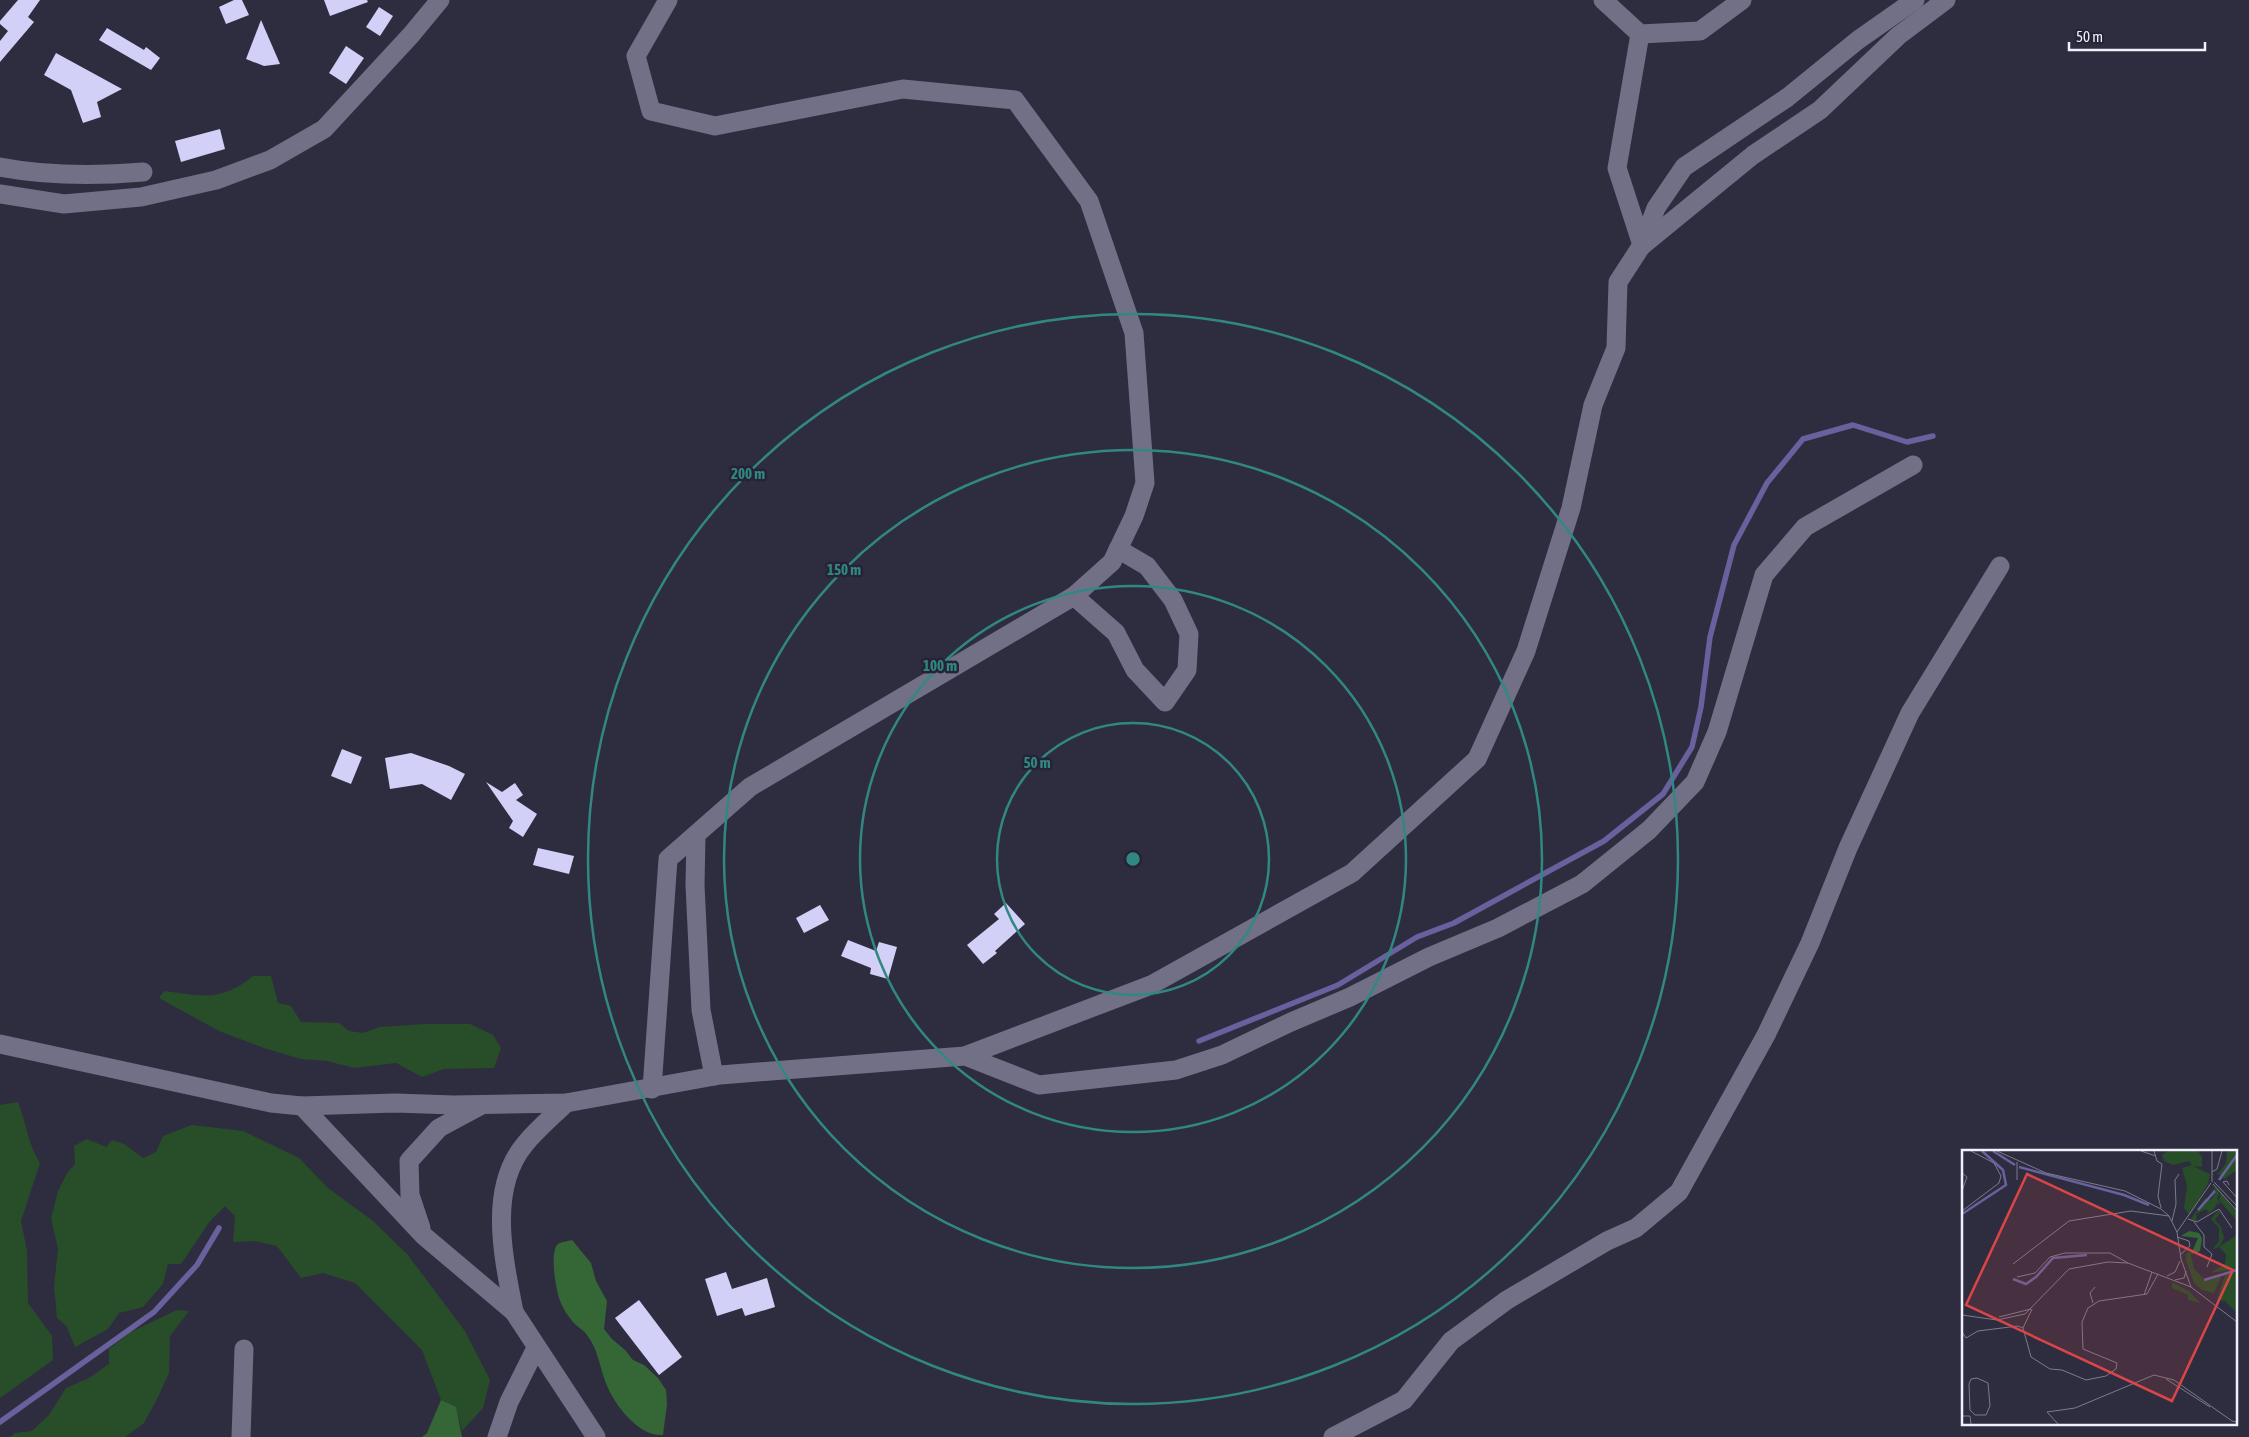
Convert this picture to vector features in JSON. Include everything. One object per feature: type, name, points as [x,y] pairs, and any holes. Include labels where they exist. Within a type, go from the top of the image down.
[{"type":"street","points":[[0,194],[64,204],[140,197],[216,180],[270,160],[324,130],[411,35],[440,0]]},
{"type":"street","points":[[652,1089],[668,859],[750,787],[1074,596],[1112,562],[1134,516],[1144,483],[1134,333],[1089,201],[1016,100],[903,90],[715,126],[651,111],[636,56],[668,0]]},
{"type":"street","points":[[1603,0],[1640,34],[1700,32],[1742,0]]},
{"type":"street","points":[[0,1044],[262,1101],[302,1106],[395,1103],[566,1103],[652,1089],[714,1076],[965,1056],[1151,985],[1352,873],[1477,759],[1526,651],[1572,508],[1593,405],[1616,348],[1618,282],[1642,246],[1656,208],[1684,167],[1788,97],[1858,40],[1915,0]]},
{"type":"street","points":[[1642,246],[1753,155],[1820,110],[1898,36],[1946,0]]},
{"type":"street","points":[[1640,34],[1617,168],[1642,246]]},
{"type":"street","points":[[0,167],[34,173],[111,174],[143,172]]},
{"type":"street","points":[[965,1056],[1039,1085],[1176,1070],[1222,1056],[1291,1022],[1350,997],[1429,958],[1498,928],[1582,884],[1649,830],[1695,782],[1717,732],[1764,575],[1805,527],[1913,465]]},
{"type":"street","points":[[1074,596],[1116,633],[1134,670],[1165,702],[1188,670],[1189,634],[1173,600],[1147,566],[1118,549]]},
{"type":"street","points":[[1333,1437],[1404,1400],[1451,1341],[1507,1300],[1607,1241],[1636,1228],[1679,1192],[1766,1035],[1810,943],[1848,848],[1910,713],[2000,566]]},
{"type":"street","points":[[696,835],[695,885],[701,1010],[714,1076]]},
{"type":"street","points":[[514,1312],[502,1249],[501,1214],[508,1174],[524,1144],[566,1103]]},
{"type":"street","points":[[424,1236],[410,1195],[409,1162],[439,1128],[484,1104]]},
{"type":"street","points":[[302,1106],[424,1236],[514,1312],[596,1437]]},
{"type":"street","points":[[497,1437],[509,1402],[536,1348]]},
{"type":"street","points":[[241,1437],[244,1349]]},
{"type":"green space","points":[[253,976],[271,976],[278,1003],[291,1006],[301,1022],[339,1023],[349,1031],[363,1033],[380,1027],[470,1024],[493,1035],[501,1048],[494,1068],[444,1069],[422,1077],[396,1063],[354,1068],[327,1061],[301,1059],[264,1048],[219,1031],[159,998],[164,991],[200,995],[221,993],[231,990]]},
{"type":"green space","points":[[18,1102],[33,1149],[40,1163],[21,1221],[27,1251],[28,1303],[52,1336],[53,1360],[0,1398],[0,1105]]},
{"type":"green space","points":[[192,1125],[243,1131],[299,1158],[328,1188],[373,1221],[407,1254],[465,1331],[490,1380],[483,1408],[462,1431],[456,1408],[441,1400],[422,1350],[355,1283],[323,1273],[301,1278],[277,1246],[255,1241],[233,1242],[235,1216],[225,1206],[210,1221],[181,1264],[168,1264],[163,1284],[143,1307],[119,1313],[108,1329],[75,1347],[67,1327],[57,1318],[54,1286],[58,1249],[51,1218],[58,1191],[67,1173],[75,1164],[74,1146],[87,1139],[106,1147],[112,1140],[124,1144],[143,1158],[156,1152],[163,1136]]},
{"type":"green space","points":[[572,1240],[591,1263],[596,1281],[607,1301],[604,1329],[633,1360],[644,1365],[658,1378],[666,1390],[667,1404],[663,1435],[645,1431],[637,1426],[623,1411],[608,1388],[591,1341],[586,1333],[573,1322],[562,1305],[555,1282],[555,1248],[558,1244]]},
{"type":"green space","points":[[177,1310],[189,1311],[170,1336],[169,1373],[144,1423],[125,1437],[10,1437],[15,1433],[32,1431],[49,1415],[66,1388],[89,1378],[109,1364],[109,1349],[131,1332]]},
{"type":"green space","points":[[441,1400],[456,1407],[462,1437],[422,1437],[427,1433]]},
{"type":"building","points":[[18,0],[40,0],[28,17],[34,22],[0,62],[0,41],[8,31],[0,24],[0,21]]},
{"type":"building","points":[[234,0],[242,0],[249,15],[226,24],[219,7]]},
{"type":"building","points":[[324,0],[367,0],[368,2],[330,16]]},
{"type":"building","points":[[379,7],[393,16],[380,36],[366,27]]},
{"type":"building","points":[[261,20],[280,64],[264,66],[246,59]]},
{"type":"building","points":[[107,28],[144,50],[146,47],[160,58],[151,70],[99,40]]},
{"type":"building","points":[[346,46],[364,58],[346,84],[329,73]]},
{"type":"building","points":[[56,53],[122,89],[97,102],[101,117],[83,123],[71,90],[44,75]]},
{"type":"building","points":[[220,129],[225,149],[181,162],[175,141]]},
{"type":"building","points":[[342,749],[362,757],[351,784],[331,776]]},
{"type":"building","points":[[411,753],[449,766],[465,774],[451,800],[422,784],[390,789],[385,758]]},
{"type":"building","points":[[486,782],[502,792],[515,783],[523,795],[516,800],[537,814],[523,837],[509,828],[513,821]]},
{"type":"building","points":[[538,848],[574,856],[569,874],[533,865]]},
{"type":"building","points":[[1006,903],[1025,924],[995,951],[997,953],[983,964],[967,945],[999,919],[994,914]]},
{"type":"building","points":[[820,905],[829,920],[804,933],[796,918]]},
{"type":"building","points":[[848,940],[876,951],[879,942],[897,947],[888,979],[870,974],[871,968],[841,956]]},
{"type":"building","points":[[726,1272],[732,1289],[767,1278],[775,1307],[745,1316],[742,1308],[717,1316],[705,1279]]},
{"type":"building","points":[[639,1300],[682,1357],[659,1375],[615,1318]]},
{"type":"waterway","points":[[1199,1041],[1338,985],[1417,937],[1454,923],[1604,841],[1663,794],[1692,747],[1701,707],[1710,637],[1734,545],[1767,483],[1803,439],[1853,425],[1907,442],[1933,436]]},
{"type":"waterway","points":[[0,1422],[154,1312],[197,1265],[219,1228]]}]
